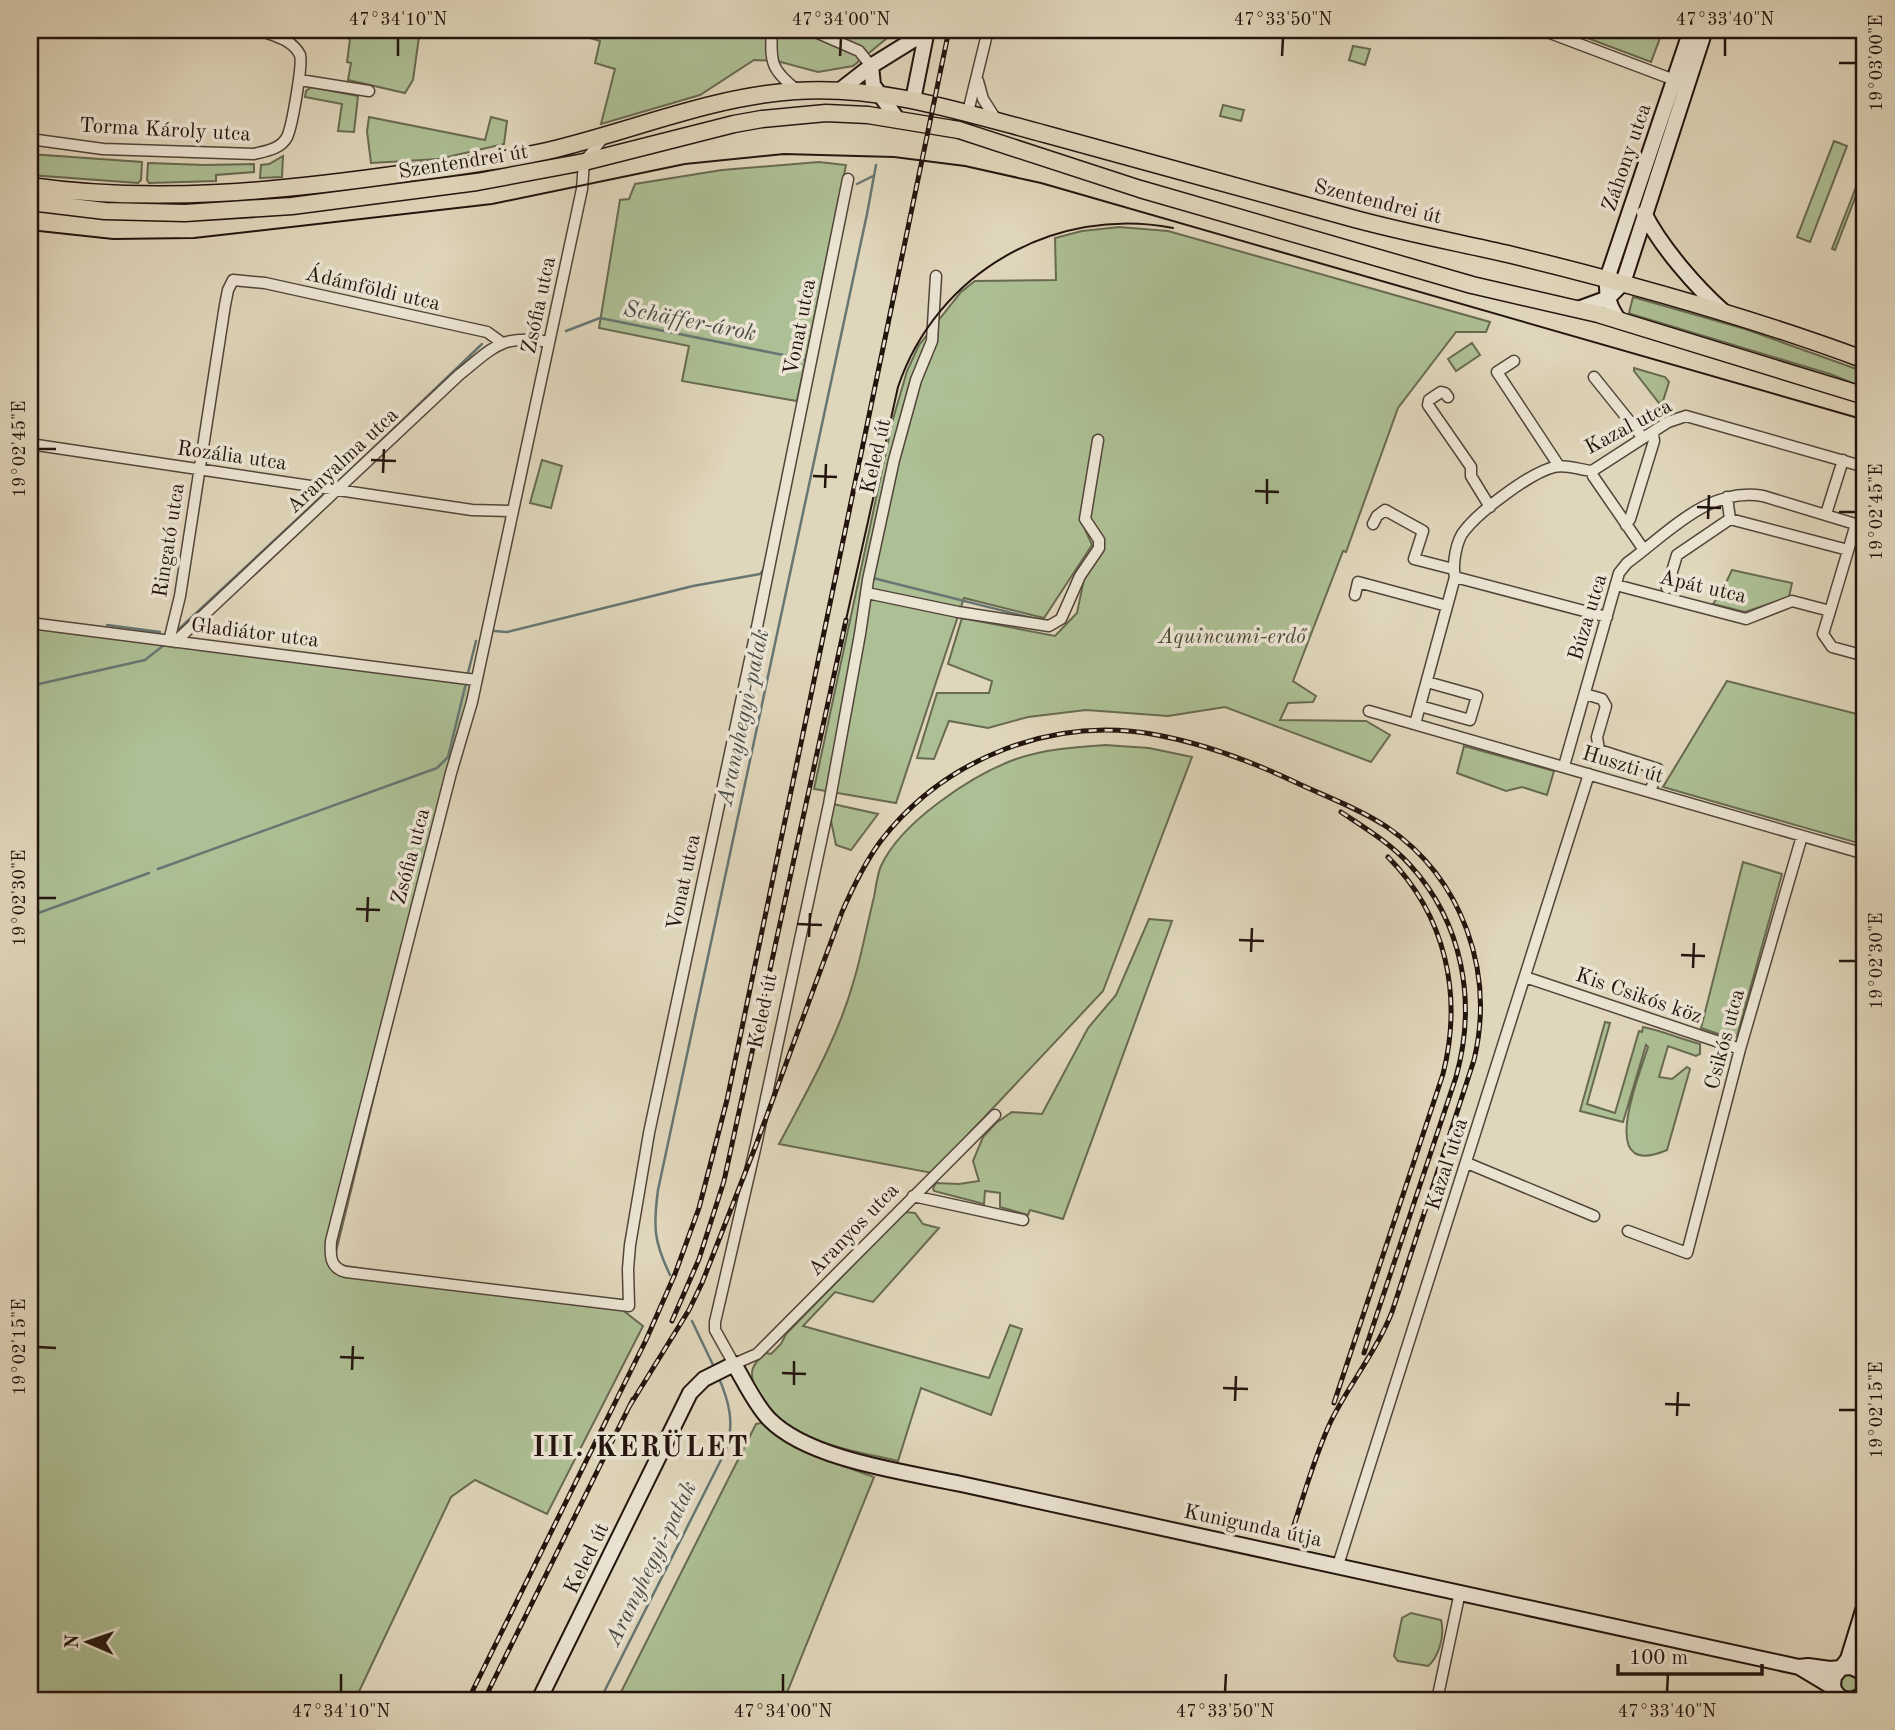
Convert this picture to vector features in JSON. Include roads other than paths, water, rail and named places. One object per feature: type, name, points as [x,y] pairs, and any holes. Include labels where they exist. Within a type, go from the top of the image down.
[{"type":"main road","name":"Szentendrei út","points":[[30,186],[139,193],[266,191],[462,166],[551,150],[751,96],[798,91],[878,93],[968,112],[1360,221],[1615,281],[1724,312],[1865,360]]},
{"type":"main road","name":"Szentendrei út","points":[[30,202],[105,211],[185,213],[292,206],[460,185],[584,162],[734,124],[784,116],[835,113],[959,130],[1140,189],[1472,285],[1619,320],[1865,396]]},
{"type":"street","name":"Torma Károly utca","points":[[30,139],[103,149],[254,154],[273,149],[287,138],[300,80],[301,57],[289,41],[259,30]]},
{"type":"street","points":[[772,30],[771,55],[774,69],[798,91]]},
{"type":"street","points":[[811,30],[859,51],[871,66],[871,77],[878,93],[898,120]]},
{"type":"street","points":[[839,91],[925,30]]},
{"type":"street","points":[[913,100],[925,30]]},
{"type":"street","points":[[968,112],[988,30]]},
{"type":"street","points":[[1542,30],[1681,81]]},
{"type":"street","name":"Záhony utca","points":[[1619,320],[1611,310],[1606,291],[1615,281],[1644,213],[1681,102],[1681,81],[1691,30]]},
{"type":"street","name":"Záhony utca","points":[[1615,281],[1681,81],[1705,30]]},
{"type":"street","points":[[902,46],[922,54]]},
{"type":"street","points":[[978,77],[983,99],[997,121]]},
{"type":"street","points":[[300,80],[369,92]]},
{"type":"street","points":[[551,150],[584,162],[604,136]]},
{"type":"street","name":"Zsófia utca","points":[[584,162],[582,189],[476,680],[367,1095],[331,1241],[330,1256],[332,1265],[346,1272],[629,1307]]},
{"type":"street","name":"Vonat utca","points":[[629,1307],[630,1245],[649,1133],[758,622],[848,179]]},
{"type":"street","name":"Záhony utca","points":[[1644,213],[1684,269],[1724,312]]},
{"type":"street","name":"Keled út","points":[[539,1700],[677,1416],[692,1390],[705,1378],[730,1366],[715,1330],[715,1322],[829,804],[869,576],[903,422],[932,341],[936,276]]},
{"type":"street","name":"Ádámföldi utca","points":[[233,280],[265,283],[487,332],[501,342]]},
{"type":"street","name":"Ringató utca","points":[[172,641],[228,290],[233,280]]},
{"type":"street","points":[[1578,309],[1608,298]]},
{"type":"street","points":[[501,342],[519,338],[550,342]]},
{"type":"street","name":"Aranyalma utca","points":[[172,641],[339,490],[460,375],[501,342]]},
{"type":"street","points":[[1415,724],[1447,606],[1463,531],[1490,507],[1540,472],[1559,466],[1497,372],[1514,361]]},
{"type":"street","points":[[1594,377],[1643,439]]},
{"type":"street","points":[[1448,397],[1441,392],[1429,400],[1428,405],[1471,467],[1471,476],[1490,507]]},
{"type":"street","name":"Kazal utca","points":[[1559,466],[1592,471],[1679,417],[1694,416],[1865,467]]},
{"type":"street","points":[[1626,525],[1654,441],[1653,433]]},
{"type":"street","points":[[867,593],[958,612],[1049,626],[1061,620],[1075,584],[1099,548],[1099,540],[1085,519],[1098,440]]},
{"type":"street","name":"Rozália utca","points":[[30,444],[472,510],[512,511]]},
{"type":"street","points":[[1826,514],[1843,460]]},
{"type":"street","points":[[1592,471],[1592,476],[1644,550]]},
{"type":"street","name":"Búza utca","points":[[1564,766],[1616,585],[1624,567],[1705,504],[1727,497],[1752,494],[1861,525],[1848,550],[1830,611]]},
{"type":"street","points":[[1727,497],[1730,519]]},
{"type":"street","points":[[1373,524],[1377,516],[1385,510],[1423,531],[1415,559],[1454,573],[1607,617]]},
{"type":"street","points":[[1667,588],[1677,555],[1730,519],[1848,550]]},
{"type":"street","points":[[1355,595],[1358,582],[1447,606]]},
{"type":"street","name":"Apát utca","points":[[1616,585],[1746,619],[1792,601],[1830,611]]},
{"type":"street","points":[[1830,611],[1823,634],[1832,647],[1865,656]]},
{"type":"street","name":"Gladiátor utca","points":[[30,623],[476,680]]},
{"type":"street","points":[[1420,706],[1470,720],[1473,711],[1477,696],[1427,682]]},
{"type":"street","points":[[1585,694],[1602,699],[1606,706],[1597,737],[1599,750],[1658,769],[1650,792]]},
{"type":"street","name":"Huszti út","points":[[1369,711],[1865,854]]},
{"type":"street","name":"Kazal utca","points":[[1338,1565],[1590,774]]},
{"type":"street","name":"Csikós utca","points":[[1628,1231],[1687,1253],[1740,1049],[1802,836]]},
{"type":"street","name":"Kis Csikós köz","points":[[1525,977],[1740,1049]]},
{"type":"street","name":"Aranyos utca","points":[[730,1366],[757,1354],[995,1115]]},
{"type":"street","points":[[1467,1163],[1594,1216]]},
{"type":"street","points":[[913,1196],[1023,1220]]},
{"type":"street","name":"Kunigunda útja","points":[[730,1366],[769,1419],[791,1436],[821,1450],[940,1479],[1799,1667],[1853,1667],[1863,1686],[1845,1699],[1836,1696],[1825,1682],[1799,1667]]},
{"type":"street","points":[[1437,1700],[1460,1592]]},
{"type":"street","points":[[1836,1696],[1834,1677],[1844,1668],[1865,1604]]},
{"type":"street","points":[[1863,1686],[1861,1650],[1865,1621]]},
{"type":"waterway","name":"Aranyhegyi-patak","points":[[670,1275],[656,1234],[658,1190],[876,165]]},
{"type":"waterway","points":[[857,184],[873,176]]},
{"type":"waterway","name":"Schäffer-árok","points":[[566,331],[600,318],[808,360]]},
{"type":"waterway","name":"Schäffer-árok","points":[[337,483],[482,344]]},
{"type":"waterway","name":"Schäffer-árok","points":[[179,629],[323,495]]},
{"type":"waterway","points":[[494,631],[507,632],[693,586],[760,574],[764,569]]},
{"type":"waterway","points":[[873,578],[1040,620]]},
{"type":"waterway","points":[[107,625],[160,632]]},
{"type":"waterway","points":[[468,673],[476,641]]},
{"type":"waterway","name":"Schäffer-árok","points":[[30,686],[145,660],[164,645]]},
{"type":"waterway","points":[[158,869],[437,768],[448,757],[466,683]]},
{"type":"waterway","points":[[30,916],[149,873]]},
{"type":"waterway","name":"Aranyhegyi-patak","points":[[692,1321],[714,1367]]},
{"type":"waterway","name":"Aranyhegyi-patak","points":[[600,1700],[726,1450],[730,1412],[718,1376]]},
{"type":"tram line","points":[[30,230],[113,239],[194,238],[492,204],[685,164],[784,154],[894,157],[965,166],[1041,183],[1865,420]]},
{"type":"tram line","points":[[846,620],[898,387],[916,346],[940,311],[971,281],[1006,256],[1044,238],[1086,227],[1129,224],[1173,228]]},
{"type":"railway","points":[[468,1700],[646,1340],[675,1274],[699,1208],[727,1100],[949,30]]},
{"type":"railway","points":[[672,1321],[699,1259],[724,1181],[846,620]]},
{"type":"railway","points":[[629,1407],[689,1310],[702,1283],[842,912],[859,876],[880,842],[906,812],[936,787],[969,766],[1004,750],[1041,738],[1079,731],[1118,730],[1157,735],[1193,743],[1246,761],[1355,809],[1387,827],[1413,848],[1436,873],[1467,930],[1476,961],[1480,994],[1474,1060],[1392,1312],[1331,1421],[1293,1528]]},
{"type":"railway","points":[[1341,812],[1394,850],[1428,888],[1453,938],[1465,992],[1462,1049],[1456,1077],[1364,1353]]},
{"type":"railway","points":[[1334,1403],[1443,1074],[1449,1044],[1450,986],[1445,958],[1424,905],[1408,880],[1388,857]]},
{"type":"railway","points":[[484,1700],[633,1399]]},
{"type":"district","name":"III. KERÜLET","points":[[641,1446]]},
{"type":"park label","name":"Aquincumi-erdő","points":[[1232,636]]}]
